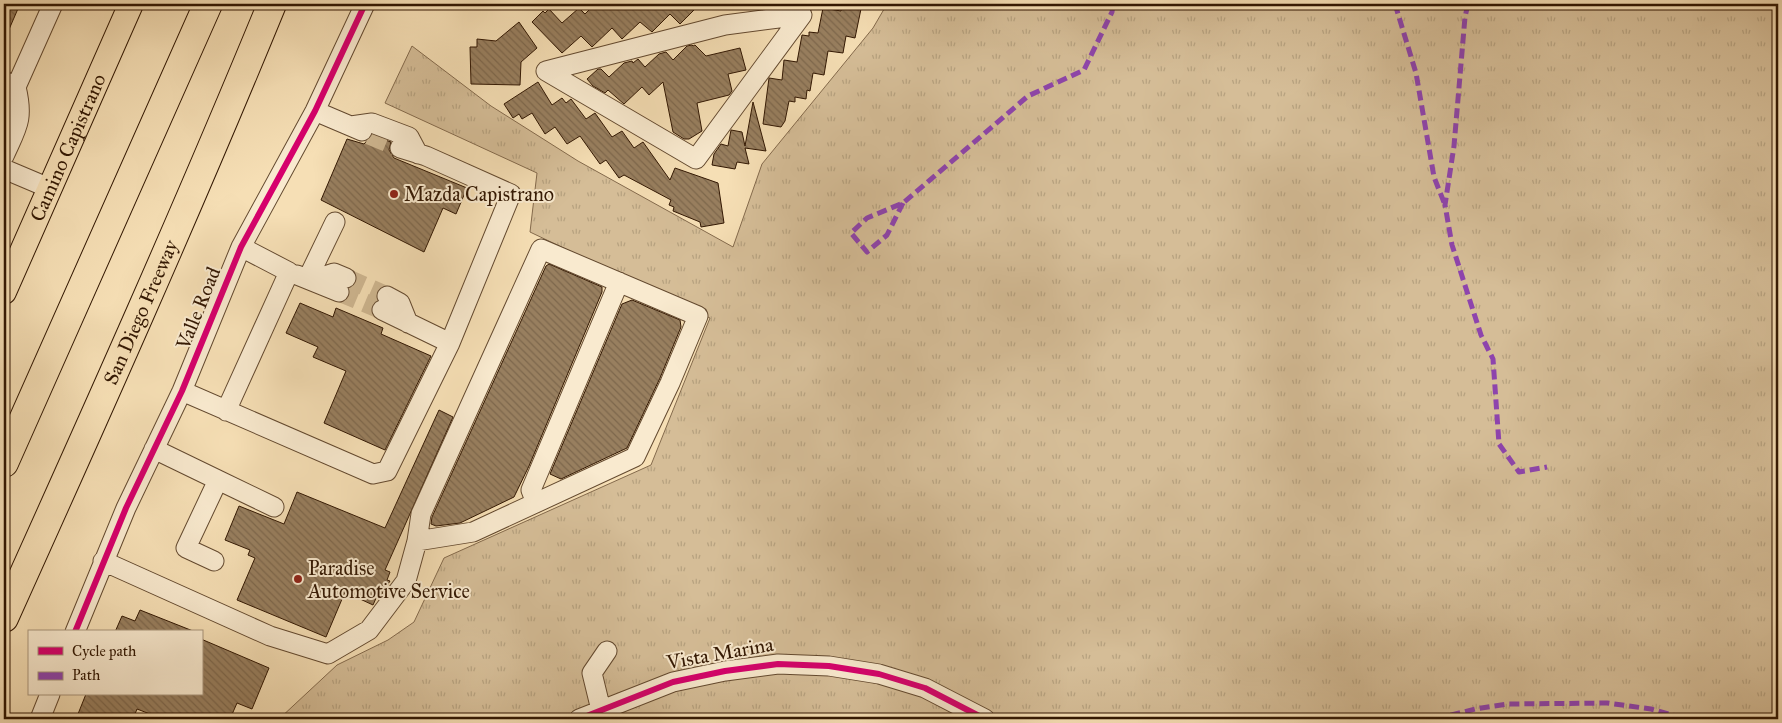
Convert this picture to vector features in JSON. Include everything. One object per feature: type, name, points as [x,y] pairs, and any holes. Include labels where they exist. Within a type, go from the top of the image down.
[{"type":"highway","points":[[4,463],[208,4]]},
{"type":"highway","name":"San Diego Freeway","points":[[4,618],[124,352],[225,119],[272,4]]},
{"type":"main road","name":"Camino Capistrano","points":[[6,280],[131,4]]},
{"type":"street","points":[[4,156],[20,120],[20,103],[10,84],[53,4]]},
{"type":"street","name":"Valle Road","points":[[76,630],[126,508],[182,391],[241,247],[315,111],[365,4]]},
{"type":"street","points":[[807,9],[696,159],[546,71],[726,25],[807,9]]},
{"type":"street","points":[[315,111],[369,135]]},
{"type":"street","points":[[351,126],[372,122],[409,138],[418,154]]},
{"type":"street","points":[[182,391],[373,474],[387,471],[450,343],[510,194],[426,156],[400,148]]},
{"type":"street","points":[[4,169],[49,188]]},
{"type":"street","points":[[310,279],[335,222]]},
{"type":"street","points":[[241,247],[289,272],[310,279],[342,285]]},
{"type":"street","points":[[103,561],[270,636],[328,654],[369,630],[406,581],[417,541],[421,514],[541,249],[698,316],[670,383],[635,457],[473,532],[417,541]]},
{"type":"street","points":[[226,411],[289,272]]},
{"type":"street","points":[[536,503],[531,490],[619,282]]},
{"type":"street","points":[[385,303],[408,323],[450,343]]},
{"type":"street","points":[[154,449],[274,507]]},
{"type":"street","points":[[214,561],[186,548],[218,480]]},
{"type":"street","points":[[601,710],[592,673],[607,651]]},
{"type":"street","name":"Vista Marina","points":[[579,719],[673,682],[725,671],[778,664],[829,666],[879,674],[925,688],[985,719]]},
{"type":"street","points":[[40,719],[49,696]]},
{"type":"green space","points":[[887,4],[1778,4],[1778,719],[279,719],[337,665],[388,640],[414,622],[444,558],[651,465],[710,318],[530,232],[537,173],[385,103],[412,46],[491,106],[578,161],[733,247],[762,164],[873,28]]},
{"type":"building","points":[[4,4],[20,4],[4,41]]},
{"type":"building","points":[[595,4],[700,4],[680,24],[670,14],[652,32],[640,22],[622,39],[612,28],[592,47],[581,36],[562,53],[532,22],[543,11],[545,13],[549,9],[562,23],[579,8],[585,14]]},
{"type":"building","points":[[842,4],[862,4],[855,38],[846,36],[843,53],[828,51],[824,75],[813,73],[810,91],[807,90],[806,99],[795,97],[795,102],[789,101],[785,121],[781,127],[763,124],[769,78],[782,80],[784,60],[797,62],[802,35],[809,36],[809,32],[818,33],[823,8],[841,11]]},
{"type":"building","points":[[519,22],[537,48],[521,62],[520,85],[471,84],[470,47],[477,47],[477,39],[496,41]]},
{"type":"building","points":[[695,45],[706,56],[740,48],[746,70],[728,74],[732,91],[729,95],[697,103],[702,131],[689,139],[684,139],[673,132],[663,82],[649,95],[642,87],[624,104],[608,90],[605,93],[593,86],[587,79],[598,69],[601,69],[609,77],[624,63],[632,61],[633,63],[638,59],[645,67],[659,54],[666,52],[673,60],[687,46]]},
{"type":"building","points":[[538,82],[552,105],[562,98],[566,103],[571,99],[586,119],[595,113],[612,137],[622,131],[634,148],[643,142],[670,180],[675,168],[718,183],[724,223],[701,227],[700,222],[673,211],[674,207],[669,205],[671,200],[624,175],[619,178],[606,160],[600,164],[580,136],[567,144],[555,127],[545,134],[532,113],[522,119],[519,114],[513,118],[504,104]]},
{"type":"building","points":[[753,102],[766,151],[745,148],[749,164],[737,162],[735,169],[712,165],[714,154],[721,144],[728,146],[731,130],[742,132],[745,146]]},
{"type":"building","name":"Mazda Capistrano","points":[[372,135],[391,142],[389,150],[394,158],[467,188],[456,214],[443,208],[424,252],[321,200],[347,139],[364,144]]},
{"type":"building","points":[[549,264],[602,287],[602,292],[529,466],[514,497],[460,523],[436,526],[431,524],[432,517],[546,266]]},
{"type":"building","points":[[632,300],[680,320],[681,327],[660,378],[627,448],[561,479],[550,474],[622,304]]},
{"type":"building","points":[[300,303],[333,317],[336,308],[383,328],[381,334],[431,356],[385,450],[324,423],[346,371],[313,357],[318,347],[286,333]]},
{"type":"building","name":"Paradise Automotive Service","points":[[439,410],[453,417],[385,570],[390,572],[387,580],[390,581],[380,597],[377,596],[373,605],[345,592],[326,637],[237,600],[255,558],[248,555],[250,550],[225,540],[239,506],[284,524],[297,492],[385,528]]},
{"type":"building","points":[[140,610],[190,630],[116,630],[122,616],[135,621]]},
{"type":"building","points":[[202,639],[269,668],[252,709],[237,703],[230,719],[218,715],[217,719],[163,719],[137,709],[133,719],[76,719],[85,696],[202,696]]},
{"type":"tunnel","points":[[369,135],[400,148]]},
{"type":"tunnel","points":[[346,278],[387,296]]},
{"type":"tunnel","points":[[339,292],[382,310]]},
{"type":"marked path","points":[[903,203],[887,235],[867,252],[851,233],[867,218],[903,203],[1028,96],[1084,70],[1112,12],[1113,4]]},
{"type":"marked path","points":[[1395,4],[1416,73],[1434,177],[1445,205]]},
{"type":"marked path","points":[[1468,4],[1465,17],[1454,146],[1445,205],[1452,245],[1481,335],[1493,359],[1499,444],[1519,472],[1547,467]]},
{"type":"marked path","points":[[1774,185],[1778,184]]},
{"type":"marked path","points":[[1436,719],[1475,709],[1508,704],[1607,703],[1651,709],[1687,719]]},
{"type":"cycle path","points":[[76,630],[126,508],[182,391],[241,247],[315,111],[365,4]]},
{"type":"cycle path","points":[[579,719],[673,682],[725,671],[778,664],[829,666],[879,674],[925,688],[985,719]]},
{"type":"place","name":"Mazda Capistrano","points":[[394,194]]},
{"type":"place","name":"Paradise Automotive Service","points":[[298,579]]}]
